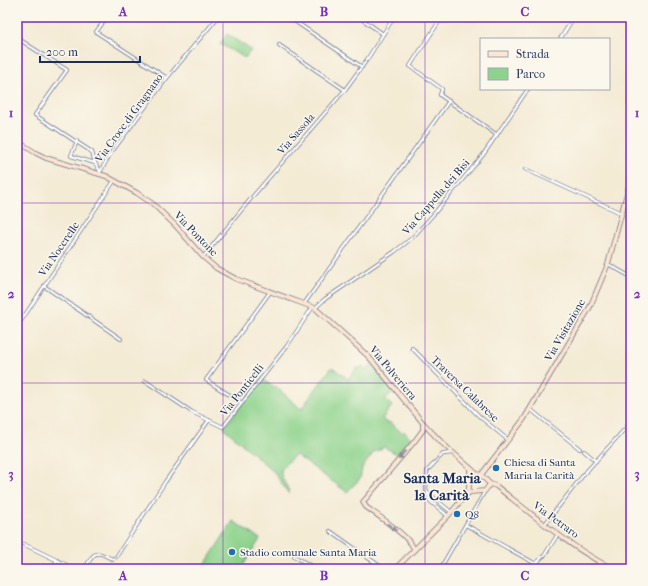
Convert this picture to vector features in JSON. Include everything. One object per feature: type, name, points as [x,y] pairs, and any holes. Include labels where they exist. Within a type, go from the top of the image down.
[{"type":"street","points":[[107,17],[96,32],[167,78]]},
{"type":"street","name":"Via Croce di Gragnano","points":[[100,172],[111,153],[167,78],[218,17]]},
{"type":"street","points":[[359,17],[383,34]]},
{"type":"street","name":"Via Sassola","points":[[203,256],[345,90],[362,67],[394,17]]},
{"type":"street","points":[[442,17],[410,66],[442,89],[440,95],[497,135]]},
{"type":"street","points":[[561,38],[574,17]]},
{"type":"street","points":[[293,20],[362,67]]},
{"type":"street","points":[[17,38],[67,70],[35,114],[92,152],[94,163],[100,172]]},
{"type":"street","points":[[279,45],[345,90]]},
{"type":"street","name":"Via Cappella dei Bisi","points":[[313,308],[412,238],[432,216],[497,135],[527,90]]},
{"type":"street","points":[[304,304],[449,101]]},
{"type":"street","name":"Via Pontone","points":[[17,141],[46,158],[100,172],[153,204],[176,225],[203,256],[216,268],[236,279],[313,308]]},
{"type":"street","points":[[77,141],[71,156],[94,163]]},
{"type":"street","points":[[525,169],[622,214]]},
{"type":"street","name":"Via Visitazione","points":[[481,475],[530,409],[590,307],[608,264],[631,178]]},
{"type":"street","name":"Via Nocerelle","points":[[17,327],[114,180]]},
{"type":"street","points":[[608,264],[631,278]]},
{"type":"street","points":[[44,286],[121,340]]},
{"type":"street","points":[[242,403],[206,380],[270,292]]},
{"type":"street","name":"Via Ponticelli","points":[[145,381],[192,412],[223,427],[287,346],[313,308]]},
{"type":"street","name":"Via Polveriera","points":[[313,308],[370,357],[429,429],[453,453]]},
{"type":"street","name":"Traversa Calabrese","points":[[412,348],[479,416],[508,440]]},
{"type":"street","points":[[530,409],[580,449]]},
{"type":"street","points":[[84,569],[94,554],[100,553],[112,559],[116,557],[208,420]]},
{"type":"street","points":[[545,524],[596,461],[631,422]]},
{"type":"street","points":[[414,550],[413,545],[399,532],[366,507],[363,502],[422,430],[424,423]]},
{"type":"street","points":[[422,430],[429,429]]},
{"type":"street","points":[[584,451],[596,461]]},
{"type":"street","points":[[396,569],[450,514],[466,495],[470,468],[453,453],[443,454],[427,471],[426,491],[430,501],[450,514]]},
{"type":"street","name":"Via Petraro","points":[[470,468],[477,474],[481,475],[490,484],[496,486],[558,534],[613,569]]},
{"type":"street","points":[[440,569],[490,484]]},
{"type":"street","points":[[466,495],[474,492],[485,491]]},
{"type":"street","points":[[466,525],[536,564],[544,556],[558,534]]},
{"type":"street","points":[[330,531],[384,569]]},
{"type":"street","points":[[17,541],[75,569]]},
{"type":"street","points":[[294,556],[316,569]]},
{"type":"street","points":[[52,569],[57,560]]},
{"type":"street","points":[[596,569],[600,562]]},
{"type":"green space","points":[[227,34],[251,50],[245,58],[220,44]]},
{"type":"green space","points":[[372,364],[394,391],[385,399],[392,406],[382,419],[387,423],[389,422],[402,433],[404,431],[411,438],[397,454],[384,447],[374,452],[362,468],[360,479],[347,492],[296,455],[284,466],[281,472],[289,494],[274,472],[224,428],[262,378],[274,388],[275,386],[301,409],[332,367],[348,379],[357,367],[360,369],[362,366],[367,370]]},
{"type":"green space","name":"Stadio comunale Santa Maria","points":[[233,521],[260,539],[241,569],[208,569],[204,566]]},
{"type":"place","name":"Chiesa di Santa Maria la Carità","points":[[496,468]]},
{"type":"place","name":"Q8","points":[[457,514]]},
{"type":"place","name":"Stadio comunale Santa Maria","points":[[232,552]]},
{"type":"district","name":"Santa Maria la Carità","points":[[442,486]]}]
